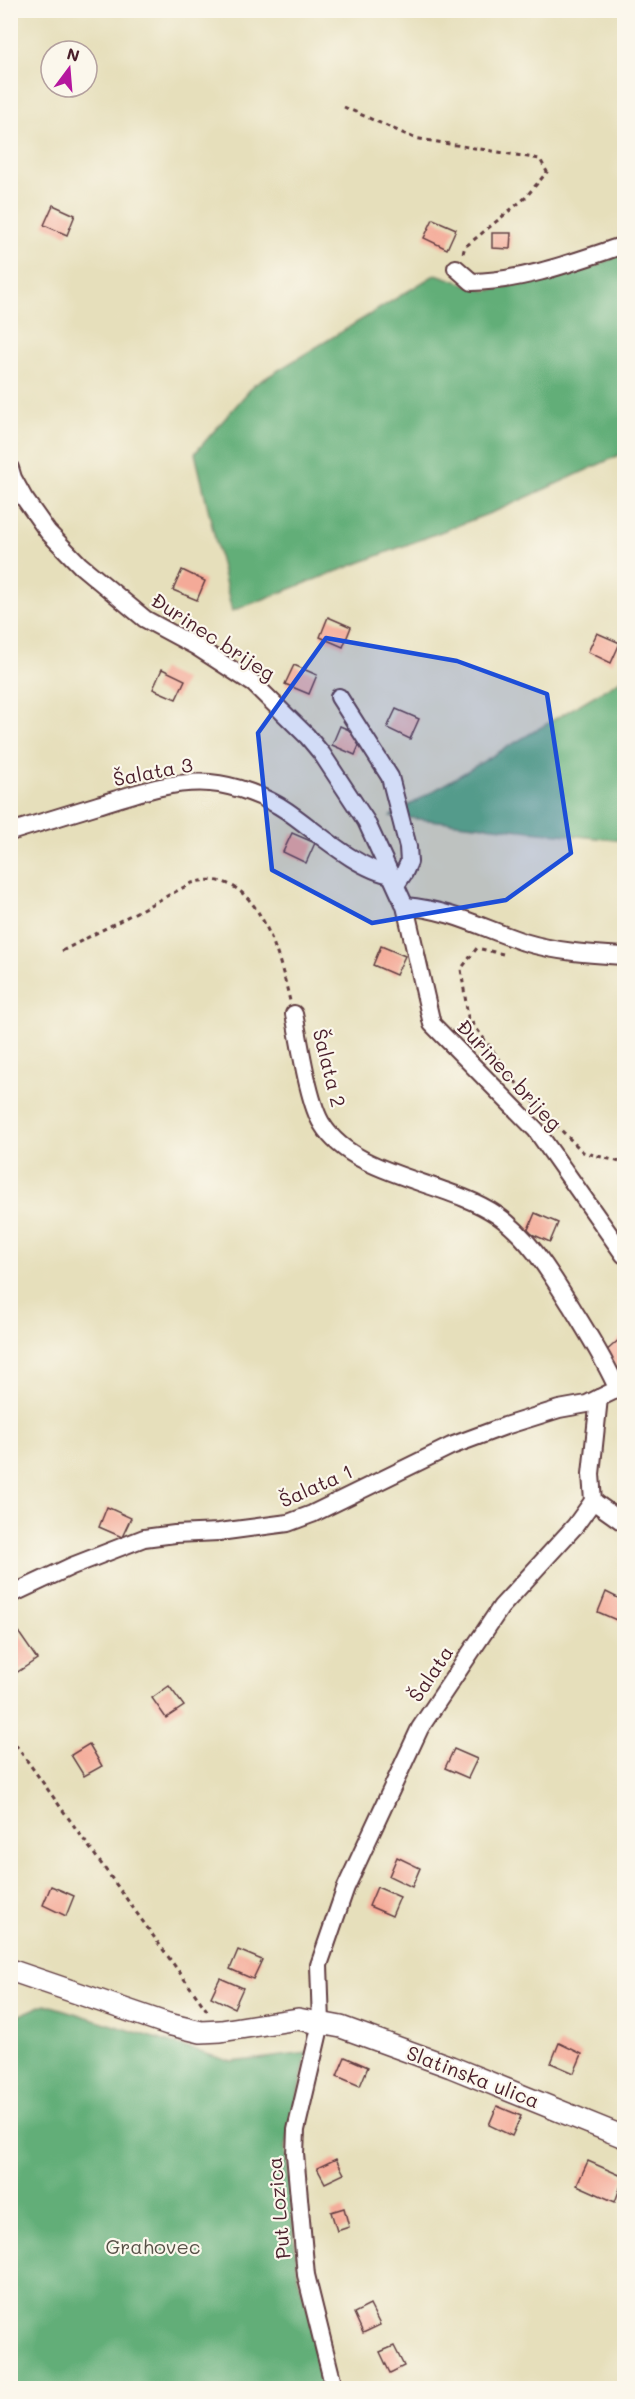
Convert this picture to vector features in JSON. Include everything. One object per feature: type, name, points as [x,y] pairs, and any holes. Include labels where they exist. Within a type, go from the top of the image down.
[{"type":"street","points":[[456,268],[472,282],[491,282],[553,268],[624,245]]},
{"type":"street","name":"Đurinec brijeg","points":[[10,468],[24,498],[48,532],[80,565],[145,620],[197,646],[254,684],[307,736],[356,803],[394,880],[405,906],[432,1024],[537,1130],[624,1255]]},
{"type":"street","points":[[339,697],[390,777],[408,847],[409,862],[404,873],[394,880]]},
{"type":"street","name":"Šalata 3","points":[[10,832],[129,795],[177,784],[212,783],[252,793],[284,809],[361,863],[394,880]]},
{"type":"street","points":[[405,906],[430,908],[450,913],[505,936],[545,948],[624,956]]},
{"type":"street","name":"Šalata 2","points":[[294,1014],[316,1111],[328,1133],[347,1150],[372,1164],[471,1201],[508,1224],[541,1258],[621,1388]]},
{"type":"street","points":[[621,1388],[599,1398],[591,1474],[593,1501],[624,1523]]},
{"type":"street","name":"Šalata 1","points":[[10,1596],[72,1566],[144,1538],[239,1530],[288,1523],[312,1514],[451,1446],[505,1426],[560,1409],[587,1404],[599,1398]]},
{"type":"street","name":"Šalata","points":[[321,2023],[319,1965],[346,1887],[420,1728],[501,1607],[575,1526],[593,1501]]},
{"type":"street","name":"Slatinska ulica","points":[[10,1970],[168,2024],[201,2032],[298,2019],[341,2027],[451,2067],[624,2137]]},
{"type":"street","name":"Put Lozica","points":[[321,2023],[296,2130],[295,2154],[306,2275],[334,2388]]},
{"type":"path","points":[[344,107],[414,138],[540,159],[547,172],[525,198],[465,247],[456,268]]},
{"type":"path","name":"Šalata 2","points":[[62,951],[192,883],[198,881],[225,884],[236,887],[259,912],[283,972],[294,1014]]},
{"type":"path","points":[[508,955],[477,948],[461,969],[468,1017],[518,1084],[583,1152],[624,1163]]},
{"type":"path","points":[[10,1737],[221,2031]]},
{"type":"highlighted area","points":[[326,638],[457,661],[547,694],[571,853],[506,900],[372,923],[272,870],[258,733]]},
{"type":"green space","points":[[624,253],[624,453],[501,509],[232,611],[195,453],[254,385],[436,274],[486,291],[588,269]]},
{"type":"green space","points":[[624,678],[624,841],[391,816]]},
{"type":"green space","name":"Grahovec","points":[[45,2004],[232,2062],[307,2053],[286,2147],[298,2277],[332,2388],[11,2388],[11,2019]]},
{"type":"building","points":[[53,205],[75,215],[67,235],[44,225]]},
{"type":"building","points":[[433,219],[456,229],[447,249],[424,238]]},
{"type":"building","points":[[492,233],[511,233],[510,249],[492,248]]},
{"type":"building","points":[[182,570],[205,581],[197,600],[173,590]]},
{"type":"building","points":[[328,617],[351,627],[343,647],[320,637]]},
{"type":"building","points":[[597,633],[620,643],[611,663],[588,652]]},
{"type":"building","points":[[294,665],[317,675],[309,694],[285,684]]},
{"type":"building","points":[[162,669],[185,680],[176,699],[153,689]]},
{"type":"building","points":[[396,709],[419,719],[410,739],[387,728]]},
{"type":"building","points":[[340,726],[363,736],[355,755],[332,745]]},
{"type":"building","points":[[292,833],[315,843],[306,863],[283,852]]},
{"type":"building","points":[[381,946],[405,956],[396,975],[373,965]]},
{"type":"building","points":[[535,1213],[558,1223],[550,1242],[527,1232]]},
{"type":"building","points":[[623,1336],[624,1363],[618,1369],[604,1353]]},
{"type":"building","points":[[107,1507],[131,1518],[122,1537],[99,1527]]},
{"type":"building","points":[[606,1592],[624,1601],[624,1614],[621,1622],[598,1612]]},
{"type":"building","points":[[10,1620],[37,1659],[16,1673],[10,1665]]},
{"type":"building","points":[[169,1686],[184,1706],[166,1718],[152,1698]]},
{"type":"building","points":[[89,1744],[102,1766],[84,1776],[71,1755]]},
{"type":"building","points":[[454,1749],[477,1759],[468,1778],[445,1768]]},
{"type":"building","points":[[397,1857],[420,1868],[412,1887],[389,1876]]},
{"type":"building","points":[[51,1886],[74,1896],[66,1916],[43,1905]]},
{"type":"building","points":[[377,1887],[400,1897],[392,1916],[369,1906]]},
{"type":"building","points":[[238,1950],[262,1960],[253,1979],[230,1969]]},
{"type":"building","points":[[220,1978],[243,1988],[234,2008],[211,1997]]},
{"type":"building","points":[[559,2043],[582,2054],[574,2073],[551,2063]]},
{"type":"building","points":[[345,2057],[368,2067],[360,2086],[337,2076]]},
{"type":"building","points":[[497,2106],[521,2116],[512,2136],[489,2125]]},
{"type":"building","points":[[336,2159],[344,2174],[325,2183],[317,2168]]},
{"type":"building","points":[[588,2161],[624,2177],[615,2202],[577,2185]]},
{"type":"building","points":[[344,2208],[349,2227],[337,2231],[331,2212]]},
{"type":"building","points":[[370,2305],[380,2325],[363,2333],[354,2313]]},
{"type":"building","points":[[394,2346],[404,2366],[390,2373],[380,2352]]}]
